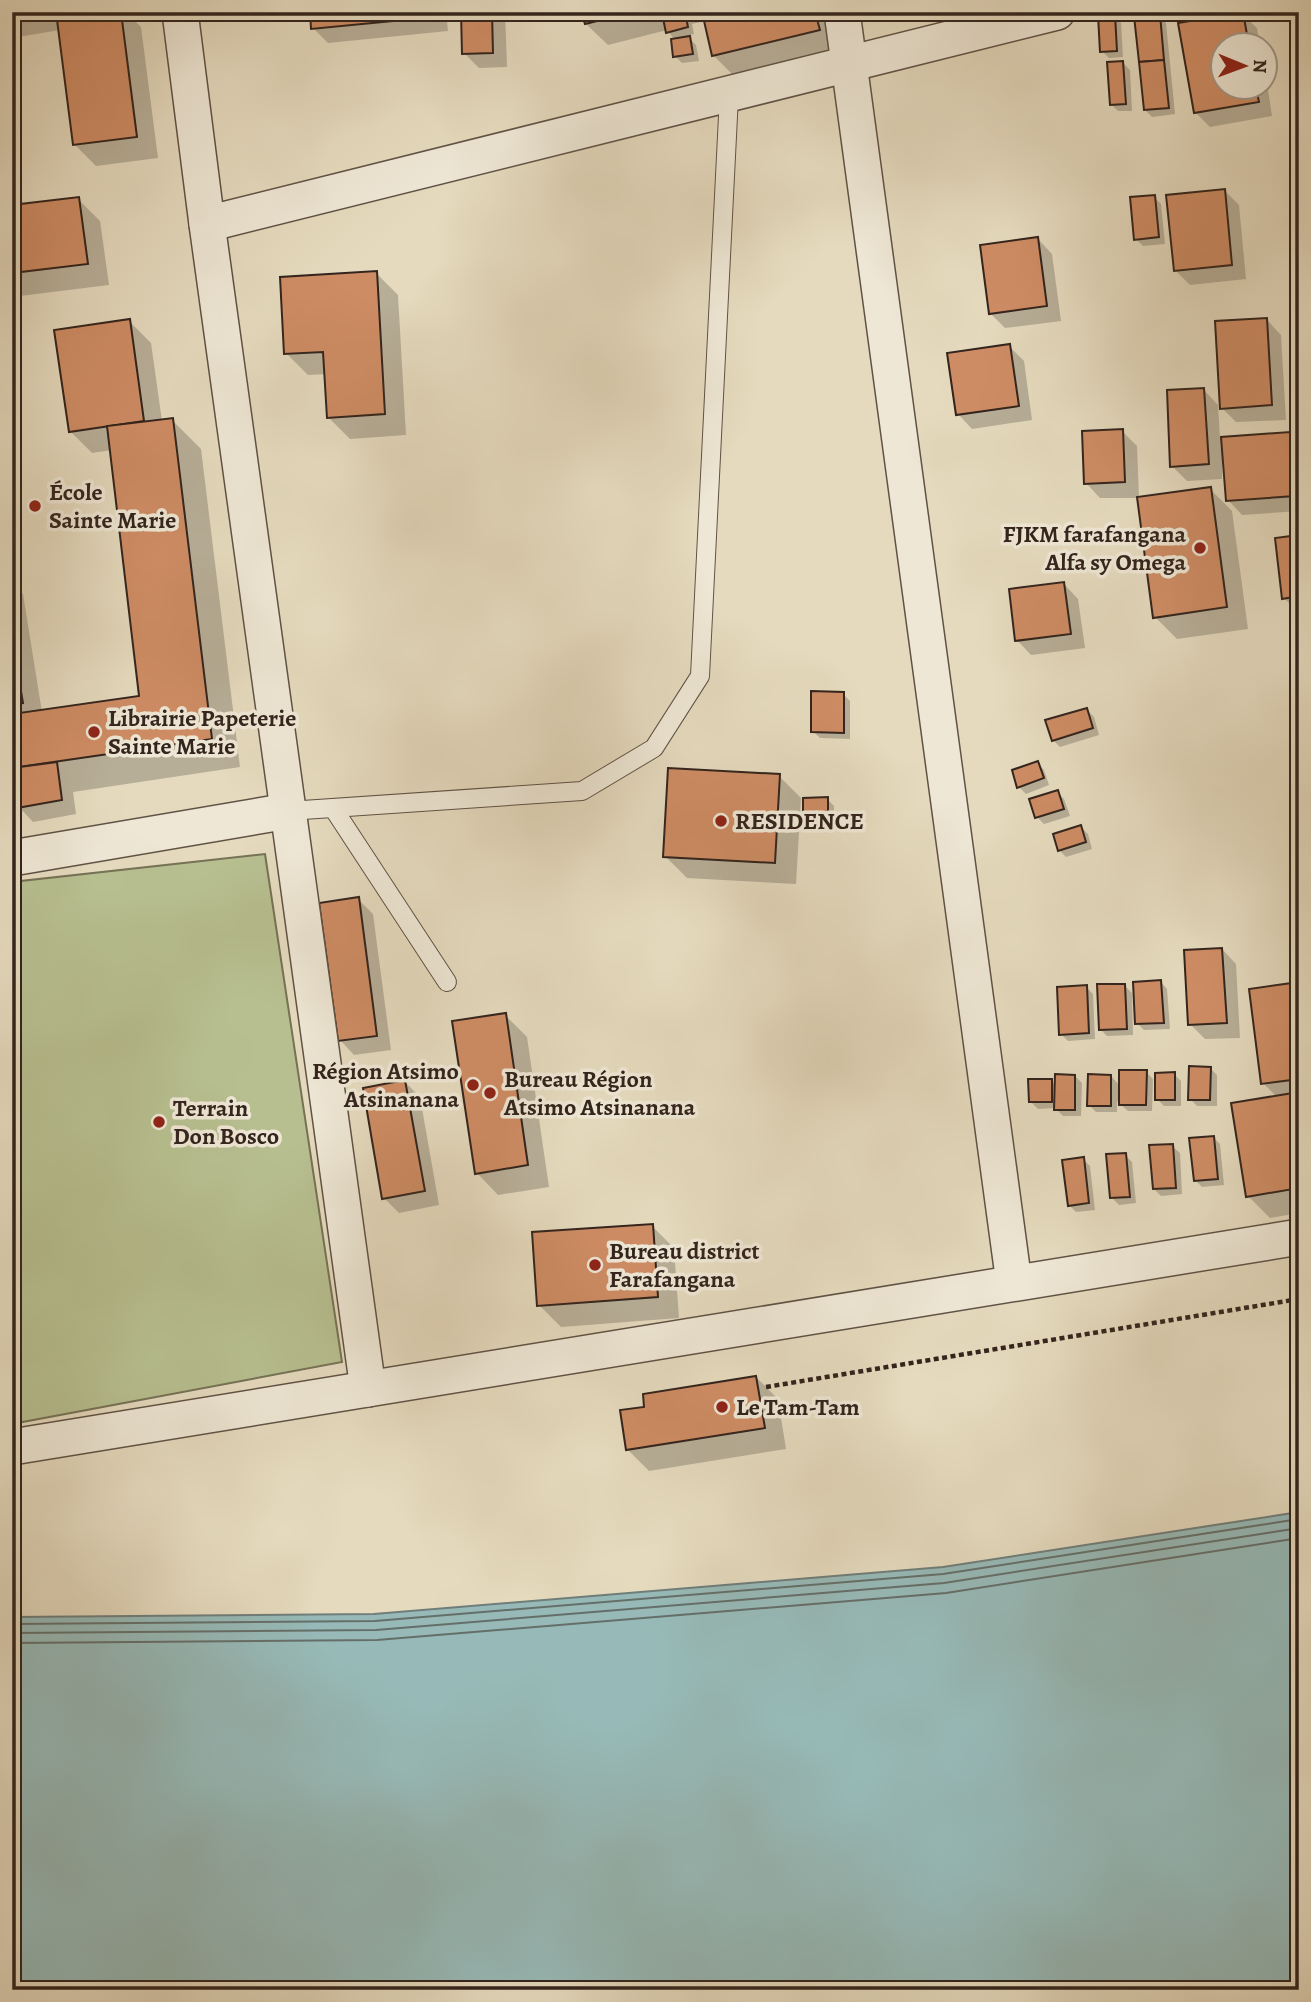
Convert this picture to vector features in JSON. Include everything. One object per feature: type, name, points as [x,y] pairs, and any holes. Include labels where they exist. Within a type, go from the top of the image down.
[{"type":"street","points":[[180,12],[369,1389]]},
{"type":"street","points":[[842,12],[1014,1283]]},
{"type":"street","points":[[207,224],[850,66],[1057,12]]},
{"type":"street","points":[[12,858],[288,811]]},
{"type":"street","points":[[12,1447],[1299,1237]]},
{"type":"lane","points":[[288,811],[582,791],[654,748],[700,676],[729,96]]},
{"type":"lane","points":[[333,808],[447,982]]},
{"type":"path","points":[[766,1387],[1299,1299]]},
{"type":"green space","name":"Terrain Don Bosco","points":[[265,854],[342,1362],[12,1424],[12,882]]},
{"type":"water","points":[[1299,1512],[1299,1990],[12,1990],[12,1617],[374,1614],[943,1567]]},
{"type":"building","points":[[56,12],[121,12],[137,137],[73,145]]},
{"type":"building","points":[[310,12],[433,12],[434,17],[311,29]]},
{"type":"building","points":[[461,12],[492,12],[493,53],[462,54]]},
{"type":"building","points":[[581,12],[633,12],[585,24]]},
{"type":"building","points":[[685,12],[688,27],[666,33],[662,13]]},
{"type":"building","points":[[702,12],[815,12],[820,30],[712,56]]},
{"type":"building","points":[[1243,12],[1247,32],[1210,32],[1210,102],[1259,102],[1194,113],[1178,23]]},
{"type":"building","points":[[1115,14],[1117,51],[1100,52],[1098,15]]},
{"type":"building","points":[[1160,14],[1164,60],[1139,62],[1134,16]]},
{"type":"building","points":[[690,36],[693,54],[673,57],[671,39]]},
{"type":"building","points":[[1164,60],[1169,108],[1144,110],[1139,62]]},
{"type":"building","points":[[1123,61],[1126,104],[1110,105],[1107,62]]},
{"type":"building","points":[[1225,189],[1232,265],[1174,271],[1166,195]]},
{"type":"building","points":[[1155,195],[1159,237],[1134,240],[1130,197]]},
{"type":"building","points":[[79,197],[88,264],[12,273],[12,205]]},
{"type":"building","points":[[1038,237],[1047,306],[989,314],[980,245]]},
{"type":"building","points":[[377,271],[385,414],[327,418],[323,352],[284,354],[280,277]]},
{"type":"building","points":[[1267,318],[1272,405],[1220,409],[1215,321]]},
{"type":"building","points":[[130,319],[144,421],[69,432],[54,330]]},
{"type":"building","points":[[1010,344],[1019,406],[956,415],[947,353]]},
{"type":"building","points":[[1204,388],[1209,464],[1170,467],[1167,390]]},
{"type":"building","points":[[173,418],[212,739],[12,768],[12,714],[139,696],[107,426]]},
{"type":"building","points":[[1123,429],[1125,482],[1084,484],[1082,431]]},
{"type":"building","points":[[1290,432],[1295,496],[1226,501],[1221,437]]},
{"type":"building","points":[[1211,487],[1227,607],[1153,618],[1137,497]]},
{"type":"building","points":[[1299,535],[1299,596],[1282,599],[1275,538]]},
{"type":"building","points":[[1064,582],[1071,634],[1015,641],[1009,589]]},
{"type":"building","points":[[12,638],[23,703],[12,704]]},
{"type":"building","points":[[811,691],[844,692],[844,733],[811,732]]},
{"type":"building","points":[[1087,708],[1093,728],[1052,741],[1045,720]]},
{"type":"building","points":[[1038,761],[1044,778],[1017,788],[1012,770]]},
{"type":"building","points":[[57,762],[62,800],[17,808],[12,768]]},
{"type":"building","points":[[668,768],[780,774],[775,863],[663,857]]},
{"type":"building","points":[[1058,790],[1064,809],[1035,818],[1029,799]]},
{"type":"building","points":[[828,797],[828,818],[803,818],[803,798]]},
{"type":"building","points":[[1081,825],[1086,842],[1058,851],[1053,834]]},
{"type":"building","points":[[359,897],[377,1036],[338,1041],[319,903]]},
{"type":"building","points":[[1222,948],[1227,1023],[1188,1025],[1184,950]]},
{"type":"building","points":[[1161,980],[1164,1023],[1135,1024],[1133,982]]},
{"type":"building","points":[[1299,982],[1299,1079],[1261,1084],[1249,989]]},
{"type":"building","points":[[1097,984],[1125,984],[1127,1029],[1099,1030]]},
{"type":"building","points":[[1087,985],[1089,1033],[1059,1035],[1057,987]]},
{"type":"building","name":"Bureau Région Atsimo Atsinanana","points":[[506,1013],[528,1165],[475,1174],[452,1021]]},
{"type":"building","points":[[1189,1066],[1211,1067],[1210,1100],[1188,1100]]},
{"type":"building","points":[[1119,1070],[1147,1070],[1146,1105],[1119,1105]]},
{"type":"building","points":[[1175,1072],[1175,1100],[1155,1100],[1155,1073]]},
{"type":"building","points":[[1055,1074],[1075,1075],[1075,1110],[1054,1110]]},
{"type":"building","points":[[1088,1074],[1111,1075],[1111,1106],[1087,1106]]},
{"type":"building","points":[[1028,1079],[1052,1079],[1052,1102],[1029,1102]]},
{"type":"building","points":[[405,1080],[425,1191],[382,1199],[363,1088]]},
{"type":"building","points":[[1299,1092],[1299,1188],[1246,1197],[1231,1103]]},
{"type":"building","points":[[1214,1136],[1218,1179],[1194,1181],[1189,1138]]},
{"type":"building","points":[[1173,1144],[1176,1188],[1153,1189],[1149,1145]]},
{"type":"building","points":[[1126,1153],[1130,1197],[1110,1198],[1106,1154]]},
{"type":"building","points":[[1084,1157],[1089,1203],[1068,1206],[1062,1160]]},
{"type":"building","name":"Bureau district Farafangana","points":[[653,1224],[658,1297],[537,1306],[532,1232]]},
{"type":"building","points":[[756,1376],[765,1428],[626,1450],[620,1410],[644,1407],[643,1394]]},
{"type":"place","name":"École Sainte Marie","points":[[35,506]]},
{"type":"place","name":"FJKM farafangana Alfa sy Omega","points":[[1200,548]]},
{"type":"place","name":"Librairie Papeterie Sainte Marie","points":[[94,732]]},
{"type":"place","name":"RESIDENCE","points":[[721,821]]},
{"type":"place","name":"Région Atsimo Atsinanana","points":[[473,1085]]},
{"type":"place","name":"Bureau Région Atsimo Atsinanana","points":[[490,1093]]},
{"type":"place","name":"Terrain Don Bosco","points":[[159,1122]]},
{"type":"place","name":"Bureau district Farafangana","points":[[595,1265]]},
{"type":"place","name":"Le Tam-Tam","points":[[722,1407]]}]
